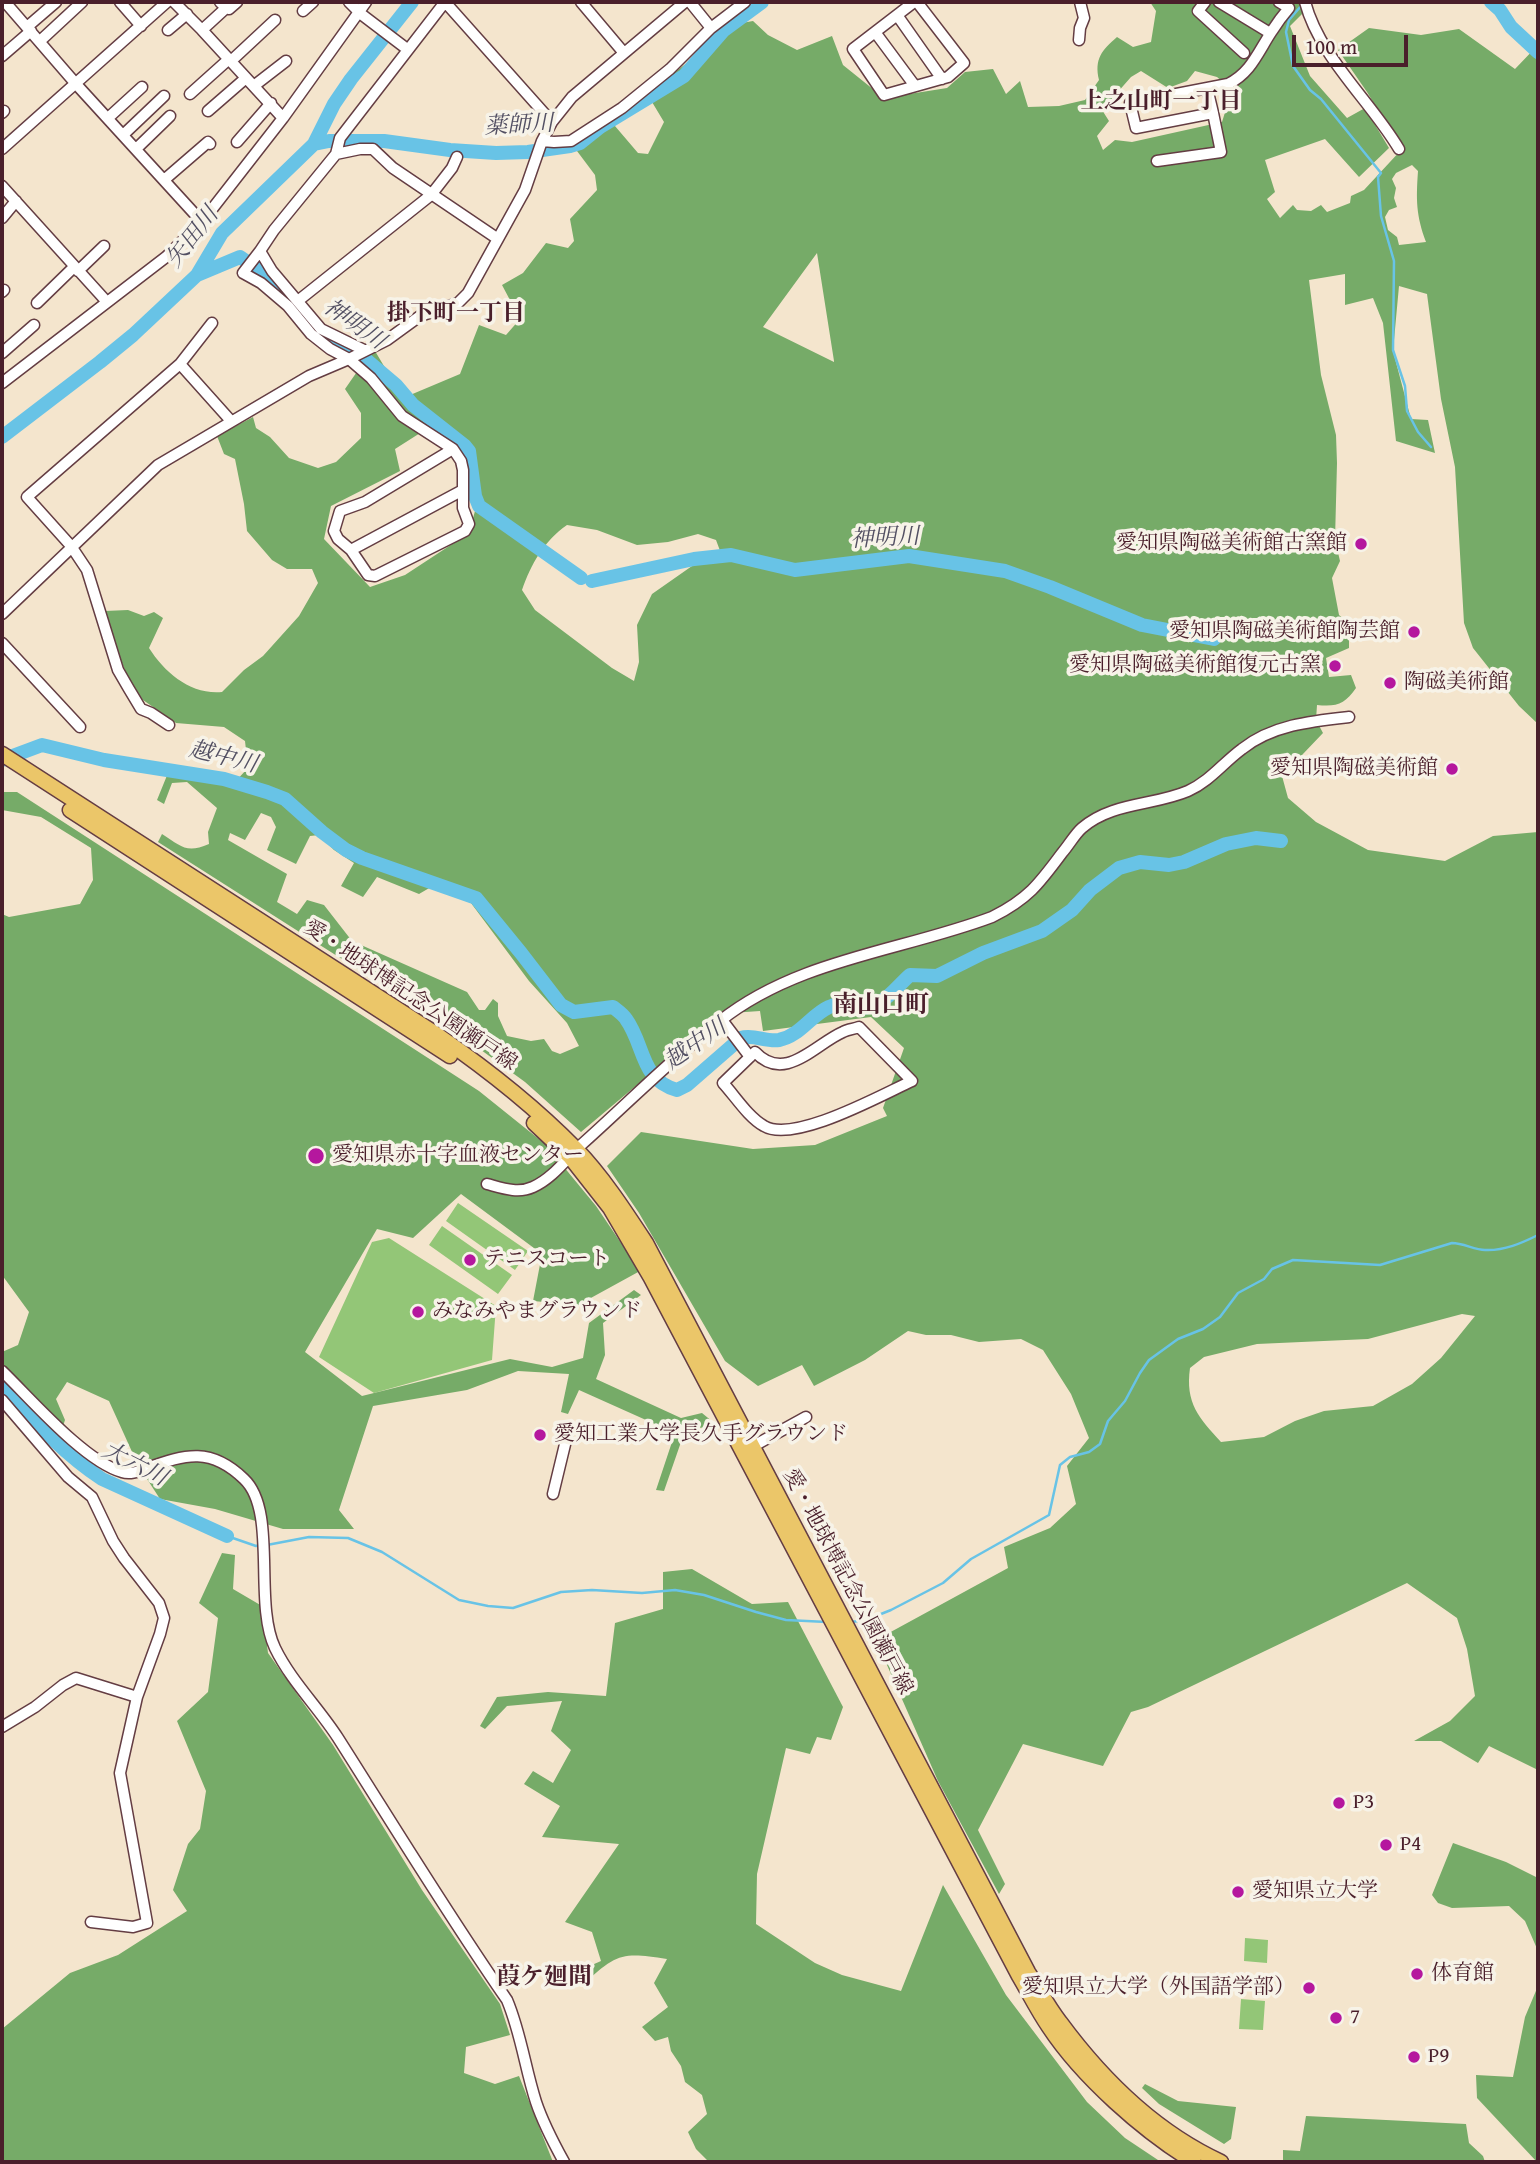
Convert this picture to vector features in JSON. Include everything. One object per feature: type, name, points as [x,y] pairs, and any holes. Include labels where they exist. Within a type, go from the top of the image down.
[{"type":"main road","name":"愛・地球博記念公園瀬戸線","points":[[2,754],[14,769],[487,1081],[573,1153],[610,1208],[748,1449],[786,1525],[1022,1960],[1059,2021],[1107,2079],[1145,2113],[1189,2144],[1221,2162]]},
{"type":"main road","name":"愛・地球博記念公園瀬戸線","points":[[846,1636],[1013,1966],[1049,2028],[1101,2087],[1140,2123],[1194,2162]]},
{"type":"street","points":[[5,2],[202,222]]},
{"type":"street","points":[[2,56],[56,2]]},
{"type":"street","points":[[40,41],[82,2]]},
{"type":"street","points":[[120,2],[141,26]]},
{"type":"street","points":[[2,149],[167,2]]},
{"type":"street","points":[[174,2],[283,118]]},
{"type":"street","points":[[202,30],[223,5],[229,9],[237,2]]},
{"type":"street","points":[[303,11],[313,2]]},
{"type":"street","points":[[349,2],[406,48]]},
{"type":"street","points":[[4,378],[166,257],[202,222],[283,118],[366,2]]},
{"type":"street","points":[[453,449],[365,502],[340,511],[334,531],[368,575],[375,576],[465,531],[469,524],[463,508],[461,461],[453,449],[402,416],[371,378],[349,359],[311,334],[288,306],[243,272],[336,154],[340,138],[406,48],[445,2],[552,122]]},
{"type":"street","points":[[580,2],[624,53]]},
{"type":"street","points":[[2,614],[152,469],[319,370],[387,340],[420,316],[458,303],[468,293],[525,190],[542,141],[552,122],[572,97],[687,2],[711,29]]},
{"type":"street","points":[[542,141],[571,141],[622,108],[745,2]]},
{"type":"street","points":[[916,2],[964,63],[948,77],[884,95],[853,49],[916,2]]},
{"type":"street","points":[[1079,40],[1084,18],[1080,2]]},
{"type":"street","points":[[1205,2],[1198,11],[1244,53]]},
{"type":"street","points":[[1219,2],[1270,33]]},
{"type":"street","points":[[1213,113],[1136,128],[1130,103],[1207,89],[1239,79],[1257,58],[1270,33],[1289,8],[1279,2]]},
{"type":"street","points":[[1305,2],[1321,39],[1399,149]]},
{"type":"street","points":[[168,30],[187,14]]},
{"type":"street","points":[[897,16],[942,79]]},
{"type":"street","points":[[190,94],[275,20]]},
{"type":"street","points":[[875,32],[915,86]]},
{"type":"street","points":[[208,111],[286,61]]},
{"type":"street","points":[[108,118],[142,87]]},
{"type":"street","points":[[1157,161],[1221,152],[1207,89]]},
{"type":"street","points":[[123,135],[164,96]]},
{"type":"street","points":[[237,142],[271,103]]},
{"type":"street","points":[[136,149],[170,117]]},
{"type":"street","points":[[164,180],[208,142],[210,144]]},
{"type":"street","points":[[336,154],[373,149],[393,168],[498,239]]},
{"type":"street","points":[[299,300],[431,195],[452,168],[457,156]]},
{"type":"street","points":[[2,186],[107,302]]},
{"type":"street","points":[[2,218],[16,201]]},
{"type":"street","points":[[37,303],[104,246]]},
{"type":"street","points":[[260,251],[272,271],[321,329],[364,350]]},
{"type":"street","points":[[169,725],[141,709],[118,670],[87,570],[71,546],[27,497],[180,364],[212,323]]},
{"type":"street","points":[[2,353],[34,325]]},
{"type":"street","points":[[180,364],[231,421]]},
{"type":"street","points":[[351,550],[463,489]]},
{"type":"street","points":[[2,643],[80,727]]},
{"type":"street","points":[[487,1184],[516,1191],[532,1188],[550,1176],[669,1065],[784,982],[992,917],[1013,906],[1035,888],[1082,828],[1114,809],[1168,798],[1197,787],[1211,778],[1240,750],[1272,732],[1291,726],[1349,717]]},
{"type":"street","points":[[724,1024],[750,1057]]},
{"type":"street","points":[[859,1027],[912,1081],[843,1114],[814,1124],[793,1129],[766,1128],[723,1083],[750,1057],[755,1052],[773,1064],[791,1063],[844,1031],[859,1027]]},
{"type":"street","points":[[2,1371],[68,1437],[91,1455],[123,1473],[134,1473],[178,1457],[200,1455],[225,1465],[246,1480],[257,1499],[262,1530],[263,1585],[268,1631],[274,1647],[330,1726],[507,2000],[516,2021],[536,2101],[548,2133],[564,2162]]},
{"type":"street","points":[[2,1400],[68,1477],[92,1497],[113,1541],[159,1603],[164,1618],[137,1697],[120,1773],[147,1923],[133,1927],[91,1922]]},
{"type":"street","points":[[748,1449],[806,1417]]},
{"type":"street","points":[[553,1494],[568,1432]]},
{"type":"street","points":[[2,1727],[76,1678],[137,1697]]},
{"type":"green space","points":[[1150,2],[1301,2],[1303,13],[1290,26],[1310,76],[1347,118],[1365,108],[1389,148],[1359,177],[1325,139],[1265,160],[1275,192],[1267,199],[1280,218],[1293,205],[1297,210],[1311,211],[1321,205],[1327,212],[1350,203],[1351,196],[1364,190],[1402,149],[1338,50],[1369,28],[1421,35],[1459,29],[1515,69],[1538,45],[1538,724],[1519,706],[1473,648],[1464,623],[1455,467],[1441,399],[1427,294],[1399,286],[1393,351],[1411,419],[1428,420],[1435,453],[1396,441],[1383,323],[1373,298],[1345,305],[1345,274],[1309,280],[1321,375],[1336,435],[1335,540],[1340,561],[1332,578],[1339,615],[1349,624],[1349,648],[1326,658],[1329,677],[1351,675],[1356,688],[1340,703],[1317,705],[1316,720],[1323,733],[1282,776],[1288,798],[1316,822],[1368,850],[1445,861],[1493,836],[1538,832],[1538,1770],[1489,1746],[1478,1763],[1441,1741],[1414,1741],[1450,1721],[1475,1696],[1467,1649],[1457,1618],[1407,1583],[1148,1707],[1131,1712],[1103,1766],[1023,1744],[978,1830],[1005,1884],[999,1894],[938,1781],[876,1640],[1008,1568],[1004,1547],[1050,1528],[1076,1504],[1067,1466],[1089,1438],[1071,1394],[1043,1350],[1021,1339],[979,1342],[951,1335],[926,1335],[908,1331],[865,1360],[814,1386],[802,1365],[758,1386],[725,1361],[639,1213],[607,1166],[641,1132],[753,1149],[815,1145],[887,1116],[883,1108],[904,1048],[871,1017],[763,1031],[760,1011],[731,1013],[700,1032],[581,1132],[525,1082],[455,1031],[158,842],[162,834],[189,848],[209,844],[208,832],[217,808],[187,782],[172,783],[164,804],[157,800],[168,773],[232,785],[248,768],[245,741],[224,727],[176,723],[143,700],[130,683],[105,611],[128,610],[144,616],[154,612],[163,618],[149,648],[171,674],[200,690],[222,692],[263,656],[299,616],[318,583],[312,569],[287,569],[272,560],[247,531],[235,459],[224,454],[217,436],[253,417],[256,428],[270,437],[289,458],[318,468],[336,462],[361,438],[361,413],[345,389],[370,353],[375,351],[403,398],[460,374],[479,325],[506,335],[520,319],[502,285],[523,273],[546,243],[568,248],[574,241],[570,219],[597,190],[595,175],[574,147],[609,119],[638,153],[648,154],[664,122],[652,102],[659,85],[736,24],[753,21],[768,35],[797,50],[832,36],[843,65],[884,98],[947,88],[965,72],[993,69],[1006,94],[1020,81],[1028,107],[1059,106],[1085,100],[1099,80],[1098,66],[1103,51],[1117,37],[1133,47],[1151,42],[1156,11]],"holes":[[[1141,71],[1168,88],[1187,81],[1195,71],[1217,77],[1232,90],[1222,122],[1132,142],[1115,140],[1103,150],[1097,136],[1109,121],[1102,110],[1131,77]],[[1412,165],[1418,171],[1418,207],[1426,242],[1399,245],[1397,237],[1388,230],[1385,217],[1389,210],[1397,207],[1394,198],[1396,188],[1392,179],[1396,173]],[[817,253],[834,361],[763,327]],[[428,428],[463,458],[475,511],[469,533],[405,575],[370,587],[324,539],[331,506],[400,471],[395,449]],[[567,525],[597,530],[637,545],[668,542],[698,534],[716,540],[722,556],[692,566],[652,594],[637,625],[639,662],[634,681],[612,668],[535,610],[522,590],[534,562],[552,538]],[[261,813],[271,817],[276,827],[267,850],[296,864],[310,836],[319,835],[334,850],[354,863],[341,886],[363,897],[377,877],[419,894],[431,887],[471,903],[529,981],[567,1023],[579,1046],[560,1054],[552,1051],[544,1039],[531,1041],[507,1036],[498,1016],[498,1003],[493,999],[485,1010],[479,1010],[467,992],[352,941],[324,905],[307,900],[297,914],[277,902],[287,874],[228,840],[230,833],[245,840]],[[1462,1314],[1475,1316],[1441,1358],[1412,1384],[1373,1406],[1324,1411],[1295,1421],[1264,1437],[1221,1442],[1195,1409],[1190,1391],[1190,1368],[1204,1357],[1257,1344],[1368,1339]]]},
{"type":"green space","points":[[2,792],[17,792],[479,1091],[545,1144],[596,1206],[640,1271],[578,1305],[533,1301],[542,1254],[461,1194],[413,1238],[377,1229],[305,1352],[362,1396],[510,1359],[552,1367],[583,1358],[589,1323],[634,1290],[641,1295],[603,1323],[605,1355],[596,1379],[681,1418],[702,1413],[719,1427],[691,1428],[681,1442],[664,1491],[656,1490],[675,1433],[579,1390],[568,1414],[561,1412],[569,1374],[518,1371],[467,1390],[373,1406],[339,1510],[354,1529],[283,1529],[215,1509],[160,1499],[138,1465],[109,1401],[67,1382],[56,1399],[65,1420],[63,1426],[2,1363],[2,1352],[18,1345],[29,1312],[2,1275],[2,914],[9,917],[80,904],[93,880],[91,848],[41,817],[2,810]]},
{"type":"green space","points":[[458,1203],[528,1251],[515,1270],[446,1221]]},
{"type":"green space","name":"テニスコート","points":[[442,1226],[512,1275],[498,1294],[429,1245]]},
{"type":"green space","name":"みなみやまグラウンド","points":[[389,1238],[496,1306],[492,1360],[374,1393],[319,1357],[372,1242]]},
{"type":"green space","points":[[222,1553],[235,1555],[233,1589],[262,1606],[268,1653],[333,1745],[422,1890],[500,2004],[510,2035],[466,2047],[464,2073],[495,2084],[519,2076],[553,2162],[2,2162],[2,2029],[70,1973],[118,1955],[187,1911],[173,1890],[188,1844],[200,1829],[206,1791],[177,1721],[208,1692],[218,1618],[199,1603]]},
{"type":"green space","points":[[692,1569],[752,1604],[788,1602],[843,1707],[831,1740],[817,1737],[810,1754],[786,1748],[757,1874],[756,1924],[815,1963],[842,1975],[901,1991],[943,1885],[1006,1995],[1087,2102],[1125,2138],[1161,2162],[709,2162],[696,2149],[688,2132],[707,2114],[702,2095],[685,2082],[681,2066],[671,2051],[668,2037],[655,2041],[642,2027],[668,2007],[654,1983],[667,1959],[621,1957],[604,1966],[583,1985],[576,1972],[601,1961],[592,1932],[565,1922],[619,1844],[542,1837],[560,1806],[524,1784],[533,1771],[553,1783],[571,1750],[551,1731],[562,1701],[507,1706],[485,1729],[480,1726],[497,1697],[548,1692],[606,1696],[615,1623],[663,1609],[663,1572]]},
{"type":"green space","points":[[1453,1843],[1506,1862],[1538,1878],[1538,1951],[1525,1921],[1509,1906],[1452,1908],[1438,1903],[1432,1895]]},
{"type":"green space","points":[[1245,1938],[1268,1940],[1267,1963],[1244,1961]]},
{"type":"green space","points":[[1538,1986],[1537,2162],[1477,2098],[1476,2075],[1513,2077],[1525,2017]]},
{"type":"green space","points":[[1241,1999],[1265,2001],[1263,2030],[1239,2029]]},
{"type":"green space","points":[[1145,2084],[1178,2101],[1236,2107],[1231,2139],[1224,2144],[1159,2104],[1142,2088]]},
{"type":"green space","points":[[1306,2116],[1466,2124],[1469,2143],[1483,2156],[1485,2162],[1283,2162],[1283,2150],[1300,2151]]},
{"type":"waterway","name":"矢田川","points":[[2,437],[133,335],[197,275],[222,233],[314,144],[334,104],[351,79],[412,2]]},
{"type":"waterway","name":"薬師川","points":[[314,144],[329,141],[384,141],[496,153],[528,152],[580,143],[600,127],[684,76],[724,30],[762,2]]},
{"type":"waterway","name":"薬師川","points":[[1491,2],[1511,27],[1538,52]]},
{"type":"waterway","points":[[1301,6],[1289,20],[1286,32],[1293,66],[1310,90],[1321,99],[1381,173],[1378,177],[1381,216],[1394,261],[1393,350],[1405,386],[1407,411],[1418,432],[1431,447]]},
{"type":"waterway","name":"神明川","points":[[197,275],[240,257],[265,274],[290,300]]},
{"type":"waterway","name":"神明川","points":[[307,321],[316,332],[328,340],[363,357],[396,385],[413,405],[465,446],[469,451],[475,496],[479,506],[581,578]]},
{"type":"waterway","name":"神明川","points":[[592,581],[694,559],[731,555],[795,570],[909,556],[1005,571],[1142,625],[1214,639]]},
{"type":"waterway","points":[[581,578],[592,581]]},
{"type":"waterway","name":"越中川","points":[[2,760],[42,745],[104,760],[224,779],[285,799],[346,850],[476,898],[561,1005],[574,1012],[613,1007],[632,1029],[656,1078],[677,1090],[687,1085],[741,1038],[786,1038],[829,1007],[873,1006],[886,998],[910,975],[937,976],[983,953],[1042,931],[1072,910],[1090,890],[1119,868],[1140,862],[1169,865],[1184,862],[1226,844],[1256,838],[1281,841]]},
{"type":"waterway","points":[[851,1622],[866,1620],[891,1610],[943,1583],[971,1559],[1049,1515],[1060,1465],[1070,1457],[1089,1452],[1100,1444],[1108,1421],[1125,1401],[1149,1360],[1178,1339],[1203,1329],[1220,1317],[1238,1293],[1264,1279],[1272,1269],[1293,1260],[1380,1265],[1452,1243],[1492,1250],[1513,1246],[1538,1235]]},
{"type":"waterway","name":"大六川","points":[[2,1387],[62,1448],[102,1479],[227,1536]]},
{"type":"waterway","points":[[227,1536],[260,1545]]},
{"type":"waterway","points":[[267,1545],[309,1537],[348,1538],[382,1552],[459,1600],[488,1606],[513,1608],[561,1592],[592,1590],[642,1593],[675,1590],[704,1595],[786,1620],[827,1622]]},
{"type":"place","name":"愛知県陶磁美術館古窯館","points":[[1361,544]]},
{"type":"place","name":"愛知県陶磁美術館陶芸館","points":[[1414,632]]},
{"type":"place","name":"愛知県陶磁美術館復元古窯","points":[[1335,666]]},
{"type":"place","name":"陶磁美術館","points":[[1390,683]]},
{"type":"place","name":"愛知県陶磁美術館","points":[[1452,769]]},
{"type":"place","name":"愛知県赤十字血液センター","points":[[316,1156]]},
{"type":"place","name":"テニスコート","points":[[470,1260]]},
{"type":"place","name":"みなみやまグラウンド","points":[[418,1312]]},
{"type":"place","name":"愛知工業大学長久手グラウンド","points":[[540,1435]]},
{"type":"place","name":"P3","points":[[1339,1803]]},
{"type":"place","name":"P4","points":[[1386,1845]]},
{"type":"place","name":"愛知県立大学","points":[[1238,1892]]},
{"type":"place","name":"体育館","points":[[1417,1974]]},
{"type":"place","name":"愛知県立大学（外国語学部）","points":[[1309,1988]]},
{"type":"place","name":"7","points":[[1336,2018]]},
{"type":"place","name":"P9","points":[[1414,2057]]},
{"type":"district","name":"上之山町一丁目","points":[[1161,102]]},
{"type":"district","name":"掛下町一丁目","points":[[456,314]]},
{"type":"district","name":"南山口町","points":[[881,1006]]},
{"type":"district","name":"葭ケ廻間","points":[[544,1978]]}]
